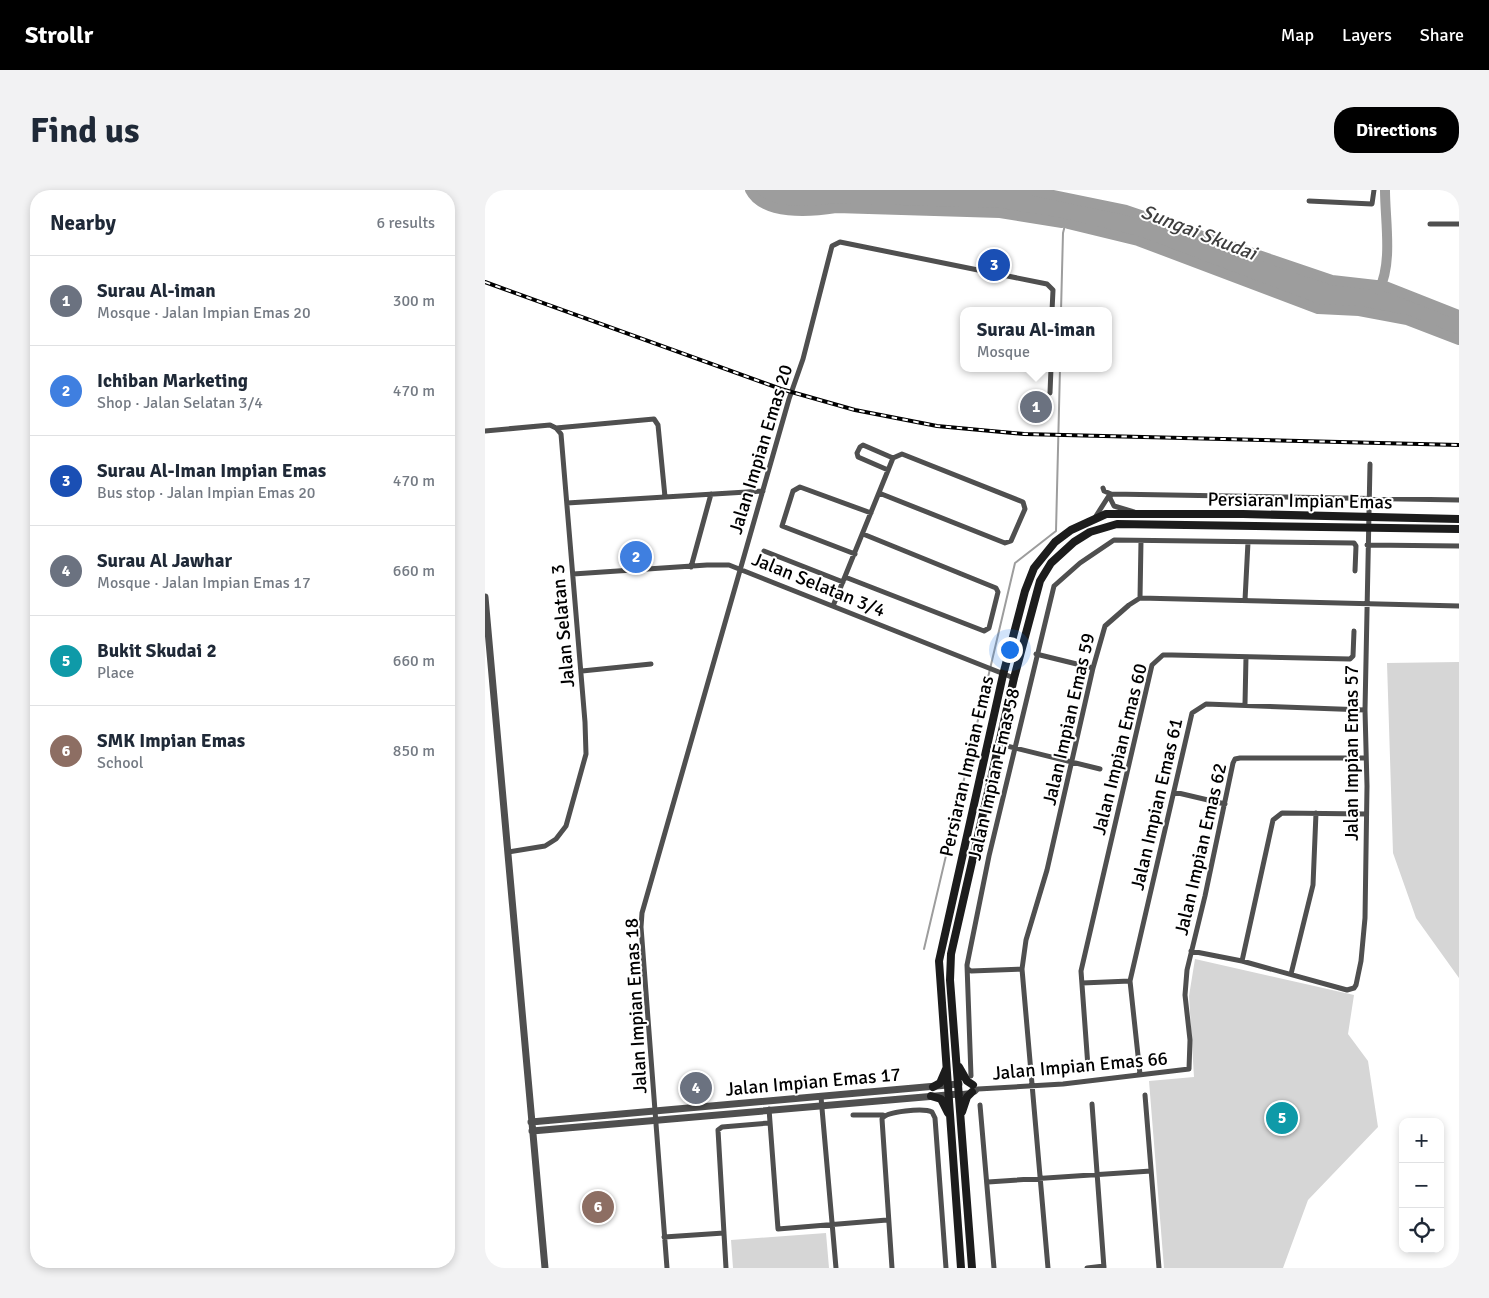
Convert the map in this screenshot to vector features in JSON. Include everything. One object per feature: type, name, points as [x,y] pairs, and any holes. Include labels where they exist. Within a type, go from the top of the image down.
[{"type":"main road","name":"Persiaran Impian Emas","points":[[961,1268],[949,1085],[939,980],[941,944],[1003,674],[1029,575],[1055,542],[1071,530],[1106,514],[1459,519]]},
{"type":"main road","name":"Persiaran Impian Emas","points":[[972,1268],[950,980],[951,954],[1014,678],[1039,581],[1060,553],[1090,532],[1117,524],[1459,529]]},
{"type":"main road","points":[[957,1062],[967,1081],[975,1089],[967,1097],[961,1118]]},
{"type":"main road","points":[[933,1087],[940,1083],[947,1067]]},
{"type":"main road","points":[[931,1096],[941,1099],[951,1120]]},
{"type":"street","points":[[1309,201],[1372,204],[1374,190]]},
{"type":"street","points":[[1430,224],[1459,224]]},
{"type":"street","name":"Jalan Impian Emas 20","points":[[646,900],[835,244],[840,242],[1047,284],[1053,290],[1052,307]]},
{"type":"street","points":[[1050,393],[1051,372]]},
{"type":"street","points":[[485,431],[550,425],[556,428],[654,419],[658,425],[665,497]]},
{"type":"street","name":"Jalan Selatan 3","points":[[508,852],[545,846],[556,838],[565,826],[586,754],[582,671],[561,434],[556,428]]},
{"type":"street","points":[[888,470],[858,457],[857,453],[863,445],[893,458]]},
{"type":"street","points":[[833,606],[893,458],[902,454],[1023,502],[1025,509],[1011,541],[1005,543],[879,493]]},
{"type":"street","name":"Jalan Impian Emas 57","points":[[1291,974],[1347,990],[1354,988],[1361,962],[1365,918],[1366,814],[1364,758],[1370,464]]},
{"type":"street","points":[[855,554],[782,526],[793,491],[800,487],[871,513]]},
{"type":"street","points":[[1103,488],[1104,491],[1111,494],[1459,500]]},
{"type":"street","points":[[567,504],[763,491]]},
{"type":"street","points":[[691,567],[711,494]]},
{"type":"street","points":[[1111,494],[1110,498],[1114,506],[1140,513]]},
{"type":"street","points":[[1092,520],[1100,512],[1111,494]]},
{"type":"street","points":[[764,551],[984,631],[989,628],[998,592],[996,588],[863,534]]},
{"type":"street","name":"Jalan Impian Emas 58","points":[[971,1076],[968,969],[989,856],[1013,748],[1054,586],[1107,543],[1115,540],[1356,544],[1355,571]]},
{"type":"street","points":[[1141,541],[1140,598],[1459,606]]},
{"type":"street","points":[[1245,600],[1248,542]]},
{"type":"street","points":[[1367,545],[1459,546]]},
{"type":"street","name":"Jalan Selatan 3/4","points":[[573,574],[691,567],[707,564],[729,565],[1014,678]]},
{"type":"street","points":[[485,597],[545,1268]]},
{"type":"street","name":"Jalan Impian Emas 59","points":[[1047,1268],[1022,969],[1026,940],[1047,870],[1093,668],[1105,626],[1110,620],[1140,598]]},
{"type":"street","name":"Jalan Impian Emas 60","points":[[1088,1067],[1081,971],[1153,665],[1163,655],[1350,659],[1353,656],[1354,631]]},
{"type":"street","points":[[1036,654],[1093,668]]},
{"type":"street","points":[[1245,704],[1246,657]]},
{"type":"street","points":[[582,671],[651,664]]},
{"type":"street","name":"Jalan Impian Emas 61","points":[[1140,1074],[1130,981],[1192,713],[1206,704],[1365,710]]},
{"type":"street","points":[[999,744],[1100,769]]},
{"type":"street","name":"Jalan Impian Emas 62","points":[[1185,1071],[1190,1066],[1185,995],[1187,970],[1235,759],[1364,758]]},
{"type":"street","points":[[1174,792],[1225,804]]},
{"type":"street","points":[[1242,961],[1273,820],[1282,813],[1366,814]]},
{"type":"street","points":[[1191,951],[1242,961],[1291,974],[1313,885],[1317,813]]},
{"type":"street","name":"Jalan Impian Emas 18","points":[[646,900],[641,927],[667,1268]]},
{"type":"street","points":[[968,969],[971,971],[1022,969]]},
{"type":"street","points":[[1082,983],[1130,981]]},
{"type":"street","name":"Jalan Impian Emas 66","points":[[959,1094],[975,1089],[1032,1086],[1185,1071]]},
{"type":"street","name":"Jalan Impian Emas 17","points":[[531,1122],[656,1110],[821,1098],[959,1084]]},
{"type":"street","name":"Jalan Impian Emas 66","points":[[959,1084],[975,1089]]},
{"type":"street","name":"Jalan Impian Emas 17","points":[[532,1131],[959,1094]]},
{"type":"street","points":[[1145,1095],[1159,1268]]},
{"type":"street","points":[[821,1098],[836,1268]]},
{"type":"street","points":[[1087,1268],[1104,1267],[1092,1104]]},
{"type":"street","points":[[980,1105],[994,1268]]},
{"type":"street","points":[[769,1109],[778,1229],[887,1220]]},
{"type":"street","points":[[853,1115],[883,1117],[925,1109],[934,1115],[946,1268]]},
{"type":"street","points":[[883,1117],[887,1220],[892,1268]]},
{"type":"street","points":[[726,1268],[718,1130],[722,1127],[769,1123]]},
{"type":"street","points":[[988,1182],[1151,1171]]},
{"type":"street","points":[[664,1237],[724,1233]]},
{"type":"shaded area","points":[[750,190],[1029,190],[1126,210],[1332,280],[1385,286],[1459,315],[1459,340],[1407,320],[1359,311],[1318,309],[1138,241],[1068,224],[1000,213],[836,208],[814,211],[789,210],[765,204],[756,198]]},
{"type":"shaded area","points":[[1459,662],[1459,978],[1416,918],[1393,853],[1387,663]]},
{"type":"shaded area","points":[[1195,959],[1354,995],[1348,1034],[1368,1061],[1378,1127],[1308,1200],[1283,1268],[1164,1268],[1149,1081],[1194,1077],[1189,996]]},
{"type":"shaded area","points":[[826,1233],[829,1268],[733,1268],[731,1240]]},
{"type":"waterway","points":[[750,190],[756,198],[765,204],[789,210],[814,211],[836,208],[1000,213],[1062,223]]},
{"type":"waterway","name":"Sungai Skudai","points":[[1029,190],[1126,210],[1332,280],[1385,286],[1459,315]]},
{"type":"waterway","points":[[1379,290],[1386,267],[1387,254],[1385,190]]},
{"type":"waterway","points":[[1061,307],[1063,233],[1066,221]]},
{"type":"waterway","points":[[1068,224],[1138,241],[1318,309],[1359,311],[1407,320],[1459,340]]},
{"type":"waterway","points":[[924,949],[1015,563],[1056,531],[1060,372]]},
{"type":"railway","points":[[485,282],[781,389],[855,410],[937,426],[1024,434],[1459,445]]},
{"type":"place","name":"Surau Al-Iman Impian Emas","points":[[994,265]]},
{"type":"place","name":"Surau Al-iman","points":[[1036,407]]},
{"type":"place","name":"Ichiban Marketing","points":[[636,557]]},
{"type":"place","name":"Surau Al Jawhar","points":[[696,1088]]},
{"type":"place","name":"Bukit Skudai 2","points":[[1282,1118]]},
{"type":"place","name":"SMK Impian Emas","points":[[598,1207]]}]
